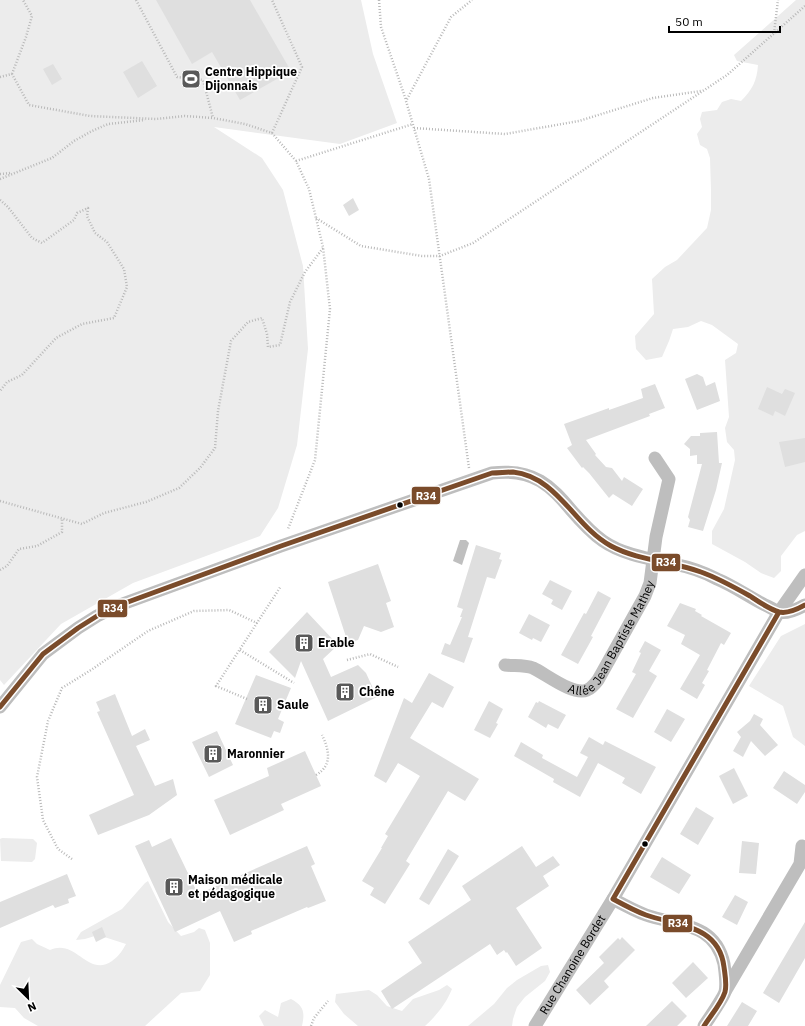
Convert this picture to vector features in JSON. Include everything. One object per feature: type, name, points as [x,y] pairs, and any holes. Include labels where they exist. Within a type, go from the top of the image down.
[{"type":"street","points":[[653,560],[656,537],[669,479],[655,458]]},
{"type":"street","points":[[0,707],[43,654],[60,640],[97,616],[117,606],[281,546],[470,480],[498,472],[515,473],[536,479],[555,492],[593,533],[604,542],[653,560],[683,566],[718,579],[779,612],[791,611],[805,605]]},
{"type":"street","name":"Allée Jean Baptiste Mathey","points":[[505,665],[531,667],[571,689],[586,691],[598,680],[645,596],[650,583],[653,560]]},
{"type":"street","name":"Rue Chanoine Bordet","points":[[535,1026],[613,899],[779,612],[805,575]]},
{"type":"street","points":[[704,1026],[800,864],[802,846]]},
{"type":"street","points":[[613,899],[645,915],[685,924],[702,931],[709,936],[723,961],[726,975],[725,992]]},
{"type":"path","points":[[23,0],[32,16],[12,74],[29,105],[90,116],[156,119]]},
{"type":"path","points":[[136,0],[177,77],[203,80],[213,118]]},
{"type":"path","points":[[272,0],[302,67],[272,133]]},
{"type":"path","points":[[379,0],[381,27],[406,101],[429,179],[470,480]]},
{"type":"path","points":[[406,101],[451,16],[472,0]]},
{"type":"path","points":[[774,34],[778,0]]},
{"type":"path","points":[[316,218],[362,246],[422,256],[440,256],[472,242],[726,75],[805,6]]},
{"type":"path","points":[[0,77],[12,74]]},
{"type":"path","points":[[414,128],[505,134],[579,120],[653,98],[703,90]]},
{"type":"path","points":[[0,179],[52,158],[74,141],[108,124],[184,116],[213,118],[245,124],[272,133],[296,161],[309,189],[323,247],[330,309],[315,460],[281,546]]},
{"type":"path","points":[[296,161],[413,124]]},
{"type":"path","points":[[0,174],[14,173]]},
{"type":"path","points":[[0,200],[8,207],[32,238],[42,243],[74,220],[77,212],[88,208],[87,216],[95,233],[107,242],[124,269],[127,287],[114,318],[82,324],[56,338],[22,375],[7,382],[0,391]]},
{"type":"path","points":[[0,501],[82,524],[104,513],[146,502],[179,488],[200,468],[215,448],[218,411],[231,341],[248,322],[262,318],[267,334],[268,348],[280,345],[290,302],[305,272],[323,247]]},
{"type":"path","points":[[0,570],[7,566],[19,548],[37,546],[62,532],[62,518]]},
{"type":"path","points":[[246,699],[216,686],[281,586]]},
{"type":"path","points":[[72,859],[58,849],[43,820],[37,777],[48,720],[62,688],[148,631],[194,611],[229,610],[257,623]]},
{"type":"path","points":[[240,650],[294,683]]},
{"type":"path","points":[[347,660],[370,654],[398,667]]},
{"type":"path","points":[[316,775],[322,771],[328,756],[328,748],[322,735]]},
{"type":"path","points":[[311,1026],[314,1018],[328,1001]]},
{"type":"shaded area","points":[[0,0],[361,0],[373,54],[397,123],[340,144],[214,127],[262,158],[283,190],[303,266],[308,349],[297,445],[278,508],[260,536],[133,583],[61,624],[4,685],[0,680]]},
{"type":"shaded area","points":[[796,0],[805,0],[805,531],[797,535],[781,556],[781,571],[774,578],[761,573],[745,562],[712,544],[712,531],[724,509],[735,460],[734,450],[727,442],[725,428],[729,417],[725,360],[736,353],[738,344],[712,325],[701,321],[688,327],[673,329],[662,357],[646,360],[636,349],[635,336],[654,314],[652,279],[665,267],[677,260],[707,228],[711,210],[710,158],[707,149],[700,145],[697,134],[702,127],[700,119],[702,112],[717,110],[722,102],[731,99],[741,101],[745,97],[755,81],[758,65],[737,61],[734,55]]},
{"type":"shaded area","points":[[460,540],[466,540],[469,543],[462,565],[453,561]]},
{"type":"shaded area","points":[[805,624],[805,746],[793,737],[783,706],[749,686],[781,636]]},
{"type":"shaded area","points":[[0,839],[33,839],[37,843],[35,859],[32,862],[1,861]]},
{"type":"shaded area","points":[[148,881],[168,922],[181,936],[194,932],[199,928],[205,930],[210,943],[210,975],[200,991],[181,993],[145,1026],[38,1026],[24,1018],[15,1008],[0,1007],[0,985],[21,942],[32,939],[37,944],[50,950],[59,948],[67,949],[96,965],[104,965],[112,961],[126,944],[98,935],[76,940],[81,932],[122,909]]},
{"type":"shaded area","points":[[548,965],[550,972],[545,981],[525,997],[517,1007],[512,1026],[468,1026],[494,1004],[507,988],[517,980],[541,966]]},
{"type":"shaded area","points":[[447,985],[452,989],[447,1000],[437,1014],[425,1026],[358,1026],[344,1014],[335,1002],[336,994],[369,990],[377,995],[387,1006],[402,1011],[413,999],[439,990]]},
{"type":"shaded area","points":[[291,999],[301,1007],[303,1013],[302,1026],[264,1026],[259,1016],[265,1010],[278,1017],[281,1003]]},
{"type":"building","points":[[156,0],[250,0],[291,71],[240,100],[212,52],[192,64]]},
{"type":"building","points":[[142,61],[157,86],[138,98],[123,72]]},
{"type":"building","points":[[53,64],[62,79],[52,85],[43,69]]},
{"type":"building","points":[[353,198],[359,210],[349,216],[343,205]]},
{"type":"building","points":[[697,374],[703,377],[706,386],[715,382],[720,401],[697,410],[685,379]]},
{"type":"building","points":[[655,384],[665,408],[649,414],[650,416],[586,440],[596,454],[595,455],[606,467],[612,468],[622,481],[624,477],[643,489],[632,506],[613,494],[609,498],[589,473],[583,467],[582,468],[567,448],[572,445],[564,424],[643,398],[641,389]]},
{"type":"building","points":[[767,387],[782,394],[785,389],[795,393],[785,416],[775,411],[773,416],[758,409]]},
{"type":"building","points":[[717,432],[719,463],[722,463],[716,490],[703,531],[688,527],[690,520],[688,517],[702,464],[697,464],[697,455],[690,456],[690,449],[684,444],[691,436],[700,436],[700,433]]},
{"type":"building","points":[[805,438],[805,462],[785,467],[779,442]]},
{"type":"building","points":[[476,545],[501,553],[499,559],[502,560],[495,579],[487,577],[468,637],[473,638],[464,663],[441,654],[445,643],[450,645],[462,617],[460,617],[463,609],[457,607]]},
{"type":"building","points":[[378,564],[391,601],[386,603],[394,627],[381,632],[364,626],[358,640],[348,643],[328,582]]},
{"type":"building","points":[[550,580],[572,591],[562,610],[551,604],[553,600],[542,594]]},
{"type":"building","points":[[598,591],[611,598],[591,636],[593,637],[578,664],[561,655]]},
{"type":"building","points":[[680,603],[696,609],[695,611],[702,615],[701,616],[731,633],[724,645],[721,643],[707,670],[709,671],[702,683],[705,685],[697,699],[680,689],[700,655],[681,644],[685,635],[667,626]]},
{"type":"building","points":[[307,612],[338,645],[323,659],[331,677],[358,665],[366,673],[377,697],[328,721],[301,661],[295,678],[269,652]]},
{"type":"building","points":[[529,614],[550,625],[541,642],[533,638],[532,640],[519,633]]},
{"type":"building","points":[[645,641],[661,650],[649,671],[657,676],[633,718],[616,709],[636,674],[632,672],[641,653],[639,652]]},
{"type":"building","points":[[429,673],[454,687],[443,708],[432,702],[410,738],[479,779],[465,801],[448,791],[406,861],[410,864],[385,904],[370,895],[374,888],[362,881],[388,836],[385,834],[420,776],[398,763],[386,783],[374,776],[404,698],[412,703]]},
{"type":"building","name":"Saule","points":[[256,675],[291,688],[278,719],[284,722],[280,733],[274,731],[271,738],[235,724]]},
{"type":"building","points":[[115,694],[132,736],[145,729],[150,740],[136,746],[155,786],[173,779],[177,795],[149,815],[98,835],[89,815],[134,795],[97,712],[100,711],[96,702]]},
{"type":"building","points":[[489,701],[503,709],[496,723],[498,724],[490,738],[474,730]]},
{"type":"building","points":[[539,701],[566,715],[558,729],[548,724],[546,728],[528,717],[536,702],[538,703]]},
{"type":"building","points":[[667,709],[685,719],[671,742],[654,732]]},
{"type":"building","points":[[754,714],[763,719],[760,725],[778,745],[765,756],[751,741],[743,757],[733,751],[741,737],[737,732],[750,721]]},
{"type":"building","name":"Maronnier","points":[[217,731],[233,765],[209,777],[192,742]]},
{"type":"building","points":[[589,737],[603,745],[605,741],[656,767],[641,794],[622,783],[625,778],[598,763],[580,797],[553,782],[554,779],[514,756],[521,742],[543,755],[542,758],[577,777],[588,757],[580,753]]},
{"type":"building","points":[[305,751],[321,786],[281,804],[284,810],[230,835],[214,800],[269,776],[267,768]]},
{"type":"building","points":[[734,768],[748,796],[733,804],[719,776]]},
{"type":"building","points":[[784,771],[805,785],[805,792],[797,804],[773,788]]},
{"type":"building","points":[[696,807],[714,818],[698,845],[680,834]]},
{"type":"building","points":[[171,838],[198,894],[307,846],[315,864],[311,866],[326,901],[308,908],[307,907],[251,931],[252,934],[234,942],[220,911],[175,932],[135,846],[149,840],[152,847]]},
{"type":"building","points":[[742,841],[759,843],[756,874],[739,873]]},
{"type":"building","points":[[522,846],[536,867],[553,856],[560,865],[543,876],[549,886],[516,908],[542,948],[516,966],[507,952],[506,953],[504,950],[497,955],[490,944],[392,1009],[381,991],[422,963],[408,942],[471,900],[462,886]]},
{"type":"building","points":[[448,849],[459,856],[429,905],[419,899]]},
{"type":"building","points":[[662,857],[691,875],[679,894],[650,877]]},
{"type":"building","points":[[67,874],[76,896],[68,899],[69,903],[55,908],[53,905],[0,928],[0,902]]},
{"type":"building","points":[[735,895],[748,902],[737,925],[722,917]]},
{"type":"building","points":[[805,922],[805,958],[779,1003],[763,993]]},
{"type":"building","points":[[102,927],[106,937],[96,942],[92,932]]},
{"type":"building","points":[[622,937],[635,950],[604,981],[609,987],[590,1005],[576,990],[604,963],[599,957],[618,938],[620,940]]},
{"type":"building","points":[[693,962],[708,978],[686,998],[672,983]]},
{"type":"building","points":[[672,1001],[687,1016],[677,1026],[646,1026]]},
{"type":"building","points":[[742,1002],[757,1011],[748,1026],[727,1026]]},
{"type":"transit line","name":"R34","points":[[0,707],[43,654],[78,628],[117,606],[281,546],[492,473],[513,472],[529,476],[542,483],[554,492],[586,527],[611,546],[622,551],[644,558],[679,565],[707,574],[779,612],[789,612],[805,605]]},
{"type":"transit line","name":"R34","points":[[704,1026],[721,1001],[726,989],[726,980],[721,953],[714,943],[706,935],[695,929],[646,915],[613,899],[779,612]]},
{"type":"place","name":"Centre Hippique Dijonnais","points":[[191,79]]},
{"type":"place","name":"Erable","points":[[304,643]]},
{"type":"place","name":"Chêne","points":[[345,692]]},
{"type":"place","name":"Saule","points":[[263,705]]},
{"type":"place","name":"Maronnier","points":[[213,754]]},
{"type":"place","name":"Maison médicale et pédagogique","points":[[174,887]]}]
